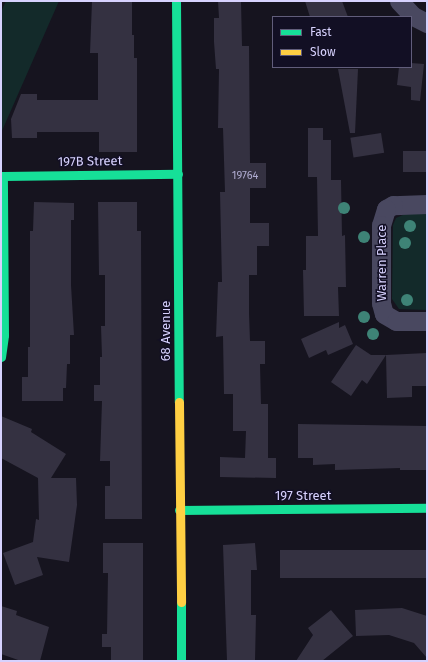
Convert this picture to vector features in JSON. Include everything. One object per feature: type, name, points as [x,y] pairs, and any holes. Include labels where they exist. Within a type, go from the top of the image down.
[{"type":"street","name":"68 Avenue","points":[[176,1],[181,661]]},
{"type":"street","points":[[398,1],[413,16],[427,23]]},
{"type":"street","name":"197B Street","points":[[1,357],[4,335],[3,176],[178,174]]},
{"type":"street","name":"Warren Place","points":[[427,204],[393,205],[386,209],[381,225],[381,303],[384,314],[396,321],[427,321]]},
{"type":"street","name":"197 Street","points":[[179,510],[427,508]]},
{"type":"green space","points":[[6,1],[59,1],[1,133],[1,12]]},
{"type":"green space","points":[[405,214],[427,214],[427,310],[399,309],[392,299],[393,225],[396,218]]},
{"type":"building","points":[[92,1],[132,1],[134,58],[137,58],[137,152],[99,152],[99,132],[37,132],[37,138],[12,138],[11,119],[21,94],[37,94],[37,100],[98,100],[98,53],[90,53]]},
{"type":"building","points":[[218,1],[241,1],[242,46],[249,46],[250,163],[266,163],[266,188],[250,188],[250,223],[269,223],[269,246],[257,246],[257,275],[249,275],[249,313],[250,341],[265,341],[265,364],[260,364],[261,404],[268,404],[268,458],[276,458],[276,478],[220,477],[220,457],[245,458],[246,431],[233,431],[233,394],[224,394],[223,336],[216,337],[218,282],[222,282],[220,192],[225,192],[223,128],[218,128],[219,69],[216,69],[214,42],[214,18],[219,18]]},
{"type":"building","points":[[305,1],[342,1],[348,16],[310,16]]},
{"type":"building","points":[[412,63],[424,64],[420,101],[411,100],[411,87],[397,85],[399,68],[412,68]]},
{"type":"building","points":[[338,69],[358,69],[355,133],[350,133]]},
{"type":"building","points":[[308,128],[323,128],[323,140],[331,140],[331,180],[341,180],[342,236],[345,235],[346,287],[338,287],[339,316],[304,316],[303,270],[306,270],[306,236],[318,236],[317,177],[308,177]]},
{"type":"building","points":[[381,133],[384,153],[354,158],[350,138]]},
{"type":"building","points":[[403,151],[427,151],[427,172],[403,172]]},
{"type":"building","points":[[34,202],[74,203],[74,220],[71,220],[71,285],[74,335],[70,335],[70,364],[67,364],[66,388],[63,388],[63,401],[22,401],[22,377],[28,377],[28,347],[30,347],[30,231],[33,231]]},
{"type":"building","points":[[98,202],[137,202],[137,231],[141,231],[142,519],[105,519],[105,486],[110,486],[110,461],[100,461],[102,401],[94,401],[94,385],[100,385],[100,357],[102,357],[101,326],[105,326],[105,275],[99,275]]},
{"type":"building","points":[[339,322],[339,328],[345,325],[353,344],[328,355],[326,350],[309,358],[301,339]]},
{"type":"building","points":[[356,345],[371,355],[386,355],[367,384],[362,380],[351,396],[331,382]]},
{"type":"building","points":[[427,353],[427,386],[412,386],[412,397],[387,398],[386,355]]},
{"type":"building","points":[[1,416],[32,429],[31,432],[66,454],[51,478],[76,478],[77,505],[69,562],[37,557],[43,575],[15,585],[3,553],[33,542],[36,519],[39,520],[38,478],[1,458]]},
{"type":"building","points":[[298,424],[427,426],[427,470],[400,470],[400,468],[335,470],[335,464],[313,465],[313,458],[298,458]]},
{"type":"building","points":[[103,543],[143,543],[143,661],[111,661],[111,647],[102,647],[102,634],[107,634],[108,573],[103,573]]},
{"type":"building","points":[[255,543],[257,570],[251,570],[251,615],[256,615],[255,661],[227,661],[223,545]]},
{"type":"building","points":[[280,550],[427,550],[427,578],[280,578]]},
{"type":"building","points":[[1,606],[17,611],[16,615],[49,627],[40,661],[21,661],[1,654]]},
{"type":"building","points":[[402,608],[427,616],[427,658],[414,643],[389,635],[356,636],[355,610]]},
{"type":"building","points":[[331,610],[353,636],[322,661],[296,661],[313,635],[308,628]]},
{"type":"traffic: fast","points":[[176,1],[179,402]]},
{"type":"traffic: fast","points":[[1,357],[4,335],[3,176],[178,174]]},
{"type":"traffic: fast","points":[[179,510],[427,508]]},
{"type":"traffic: fast","points":[[181,602],[181,661]]},
{"type":"traffic: slow","points":[[179,402],[181,602]]}]
